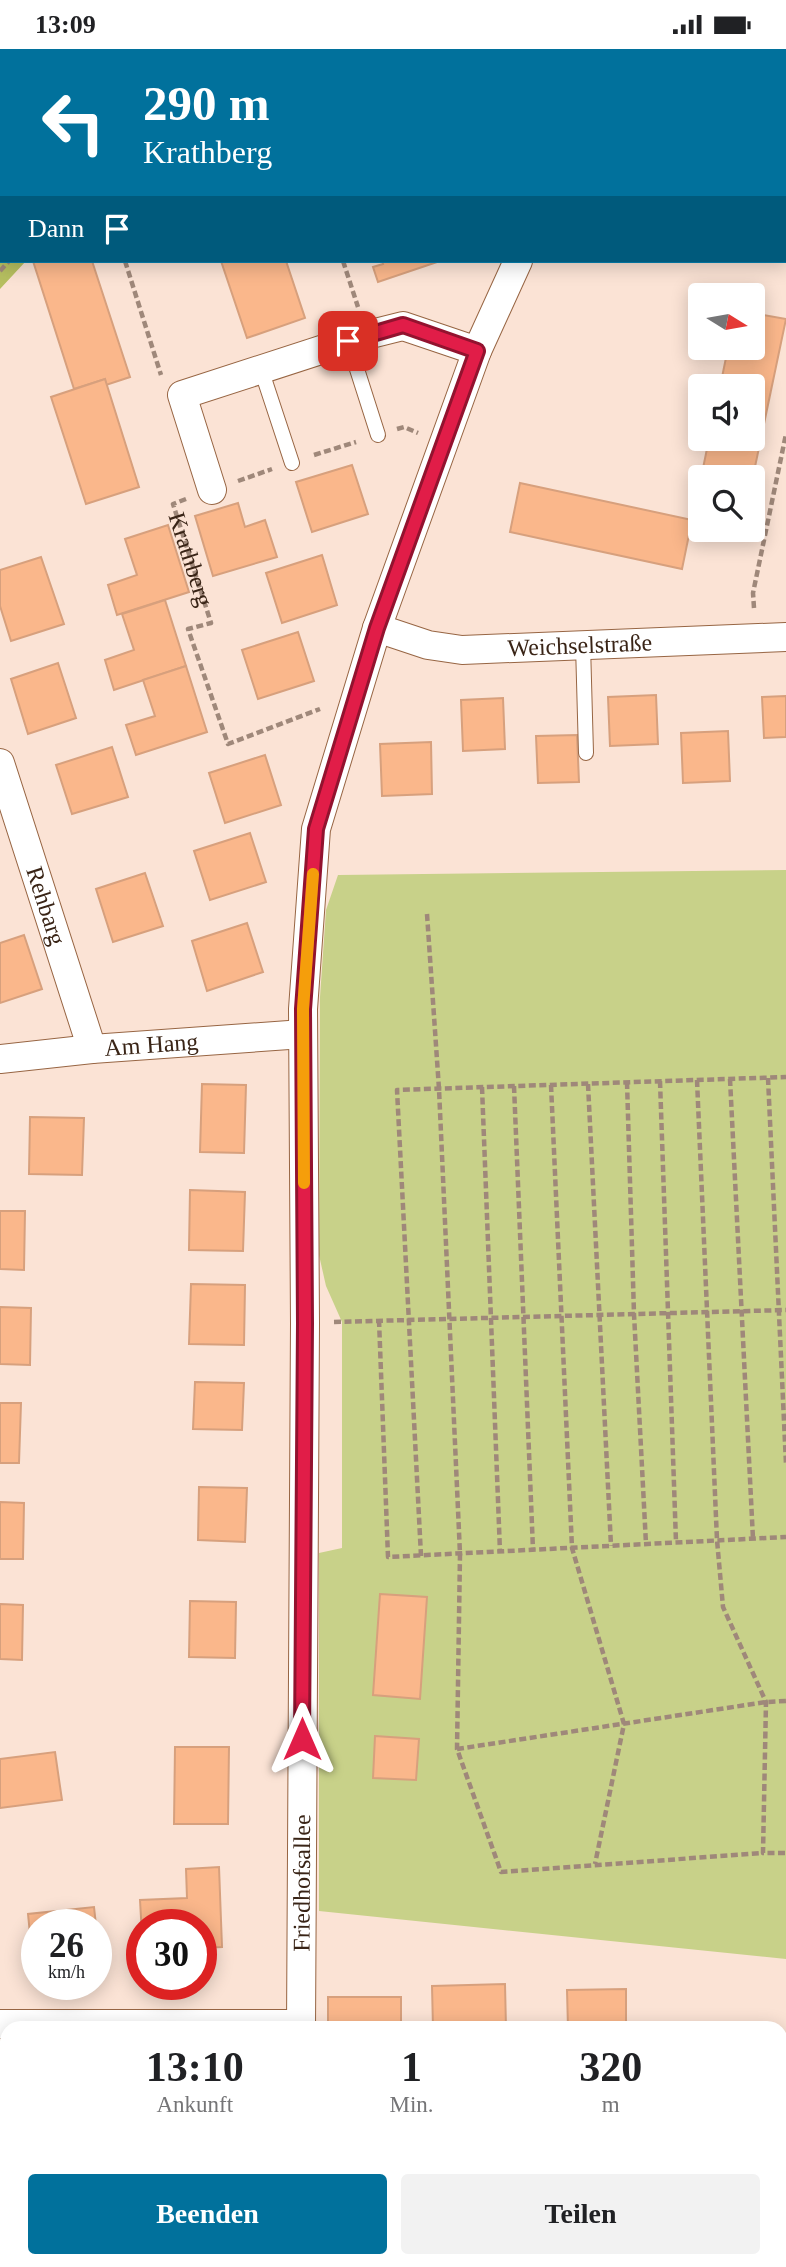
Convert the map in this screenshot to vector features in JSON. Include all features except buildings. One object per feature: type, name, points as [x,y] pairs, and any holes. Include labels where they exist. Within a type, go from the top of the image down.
[{"type":"street","name":"Friedhofsallee","points":[[301,2021],[305,1323],[303,1034],[316,829],[377,628],[477,351],[517,263]]},
{"type":"street","points":[[182,395],[403,325],[477,351]]},
{"type":"street","name":"Krathberg","points":[[182,395],[212,490]]},
{"type":"street","name":"Weichselstraße","points":[[377,628],[428,645],[461,650],[786,637]]},
{"type":"street","name":"Rehbarg","points":[[0,763],[92,1049]]},
{"type":"street","name":"Am Hang","points":[[0,1059],[92,1049],[303,1034]]},
{"type":"lane","points":[[358,338],[378,435]]},
{"type":"lane","points":[[261,369],[292,463]]},
{"type":"lane","points":[[583,645],[586,754]]},
{"type":"path","points":[[126,263],[169,399],[182,395]]},
{"type":"path","points":[[343,263],[358,338]]},
{"type":"path","points":[[212,490],[404,427],[444,446]]},
{"type":"path","points":[[755,638],[753,593],[786,434]]},
{"type":"path","name":"Krathberg","points":[[212,490],[173,504],[211,623],[188,629],[228,744],[332,705],[351,709]]},
{"type":"path","points":[[427,914],[439,1089],[460,1554],[457,1749],[501,1872],[786,1853]]},
{"type":"path","points":[[421,1556],[397,1090],[786,1077]]},
{"type":"path","points":[[768,1078],[786,1464]]},
{"type":"path","points":[[730,1079],[753,1539]]},
{"type":"path","points":[[697,1080],[717,1541],[723,1607],[766,1702],[762,1853]]},
{"type":"path","points":[[660,1081],[676,1543]]},
{"type":"path","points":[[628,1082],[634,1314],[646,1544]]},
{"type":"path","points":[[588,1084],[611,1546]]},
{"type":"path","points":[[551,1085],[572,1548],[624,1724],[595,1864]]},
{"type":"path","points":[[514,1086],[533,1550]]},
{"type":"path","points":[[482,1087],[500,1552]]},
{"type":"path","points":[[305,1323],[786,1310]]},
{"type":"path","points":[[379,1320],[388,1557],[786,1537]]},
{"type":"path","points":[[457,1749],[786,1701]]},
{"type":"green space","points":[[0,263],[24,263],[0,289]]},
{"type":"green space","points":[[786,870],[786,1959],[319,1911],[319,1553],[342,1548],[342,1322],[326,1286],[319,1255],[320,997],[326,910],[338,875]]},
{"type":"slow traffic","points":[[304,1183],[303,1009],[313,874]]},
{"type":"route","points":[[302,1739],[305,1323],[303,1009],[316,829],[377,628],[477,351],[403,325],[348,341]]}]
